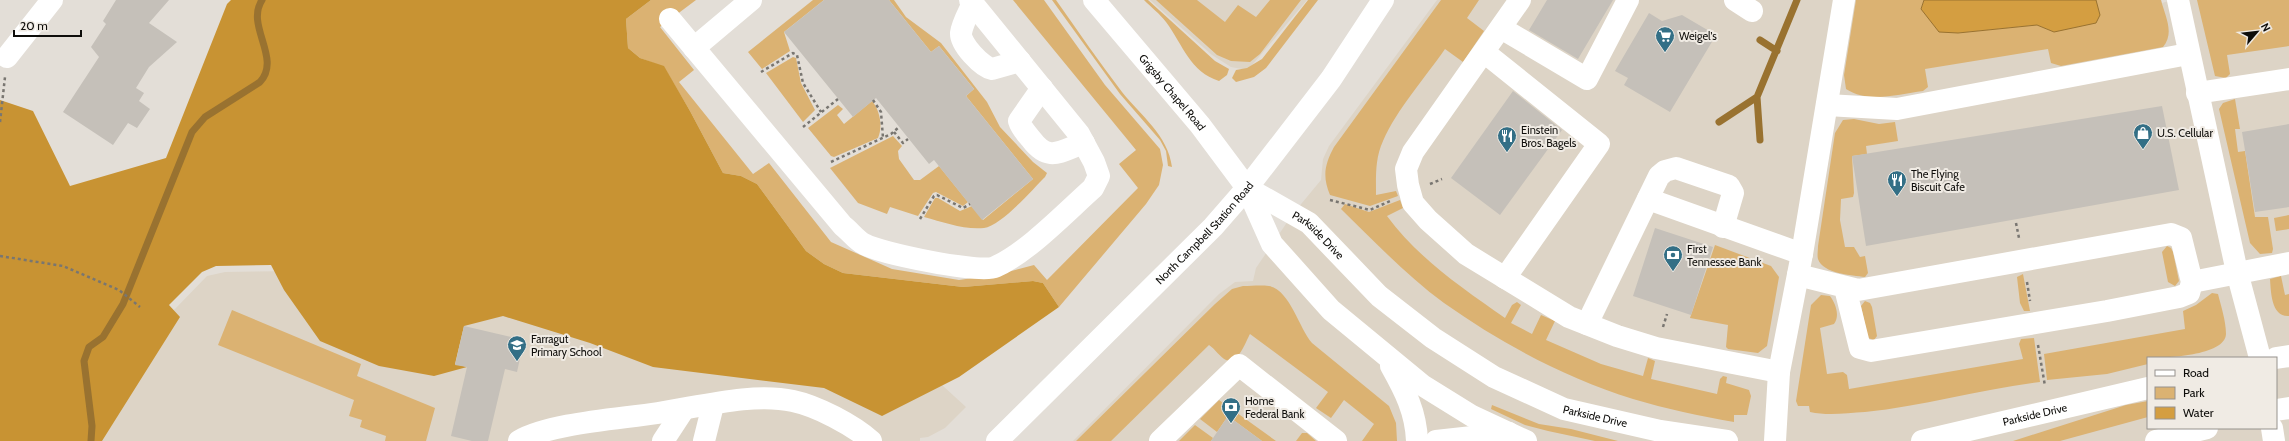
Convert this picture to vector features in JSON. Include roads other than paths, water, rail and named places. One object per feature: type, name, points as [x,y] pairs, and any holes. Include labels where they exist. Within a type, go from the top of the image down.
[{"type":"street","points":[[7,57],[52,0]]},
{"type":"street","points":[[694,48],[751,0]]},
{"type":"street","name":"Grigsby Chapel Road","points":[[1094,0],[1200,125],[1247,188]]},
{"type":"street","name":"North Campbell Station Road","points":[[997,441],[1213,226],[1247,188],[1331,79],[1383,0]]},
{"type":"street","points":[[1520,0],[1413,152],[1406,169],[1408,185],[1413,203],[1428,220],[1466,254],[1569,317],[1656,348],[1779,372]]},
{"type":"street","points":[[1501,28],[1587,79],[1628,0]]},
{"type":"street","points":[[1775,441],[1779,372],[1802,254],[1844,0]]},
{"type":"street","points":[[2178,0],[2188,54],[2237,272],[2260,357]]},
{"type":"street","points":[[670,19],[843,226],[863,244],[883,252],[971,268],[994,268],[1015,256],[1093,188],[1099,176],[1079,134],[971,2]]},
{"type":"street","points":[[971,2],[961,32],[963,40],[981,64],[992,69],[1020,61]]},
{"type":"street","points":[[1484,52],[1599,144],[1506,278]]},
{"type":"street","points":[[1827,105],[1897,108],[2188,54]]},
{"type":"street","points":[[2197,93],[2289,79]]},
{"type":"street","points":[[1042,88],[1019,121],[1039,150],[1044,153],[1052,154],[1084,143]]},
{"type":"street","points":[[1587,324],[1659,176],[1665,171],[1676,168],[1718,181],[1728,186],[1733,193],[1723,226]]},
{"type":"street","points":[[1247,188],[1272,244],[1331,310],[1386,357],[1422,385],[1472,416],[1517,437]]},
{"type":"street","name":"Parkside Drive","points":[[1247,188],[1309,223],[1379,296],[1433,338],[1494,377],[1564,409],[1660,431],[1727,441]]},
{"type":"street","points":[[1648,199],[1802,254]]},
{"type":"street","points":[[1798,275],[1845,288],[1858,290],[2170,234],[2181,238],[2192,282],[2189,292],[2179,297],[2108,311],[1871,351],[1860,348],[1845,288]]},
{"type":"street","points":[[2192,282],[2289,263]]},
{"type":"street","points":[[2277,358],[2289,356]]},
{"type":"street","points":[[1386,357],[1409,398],[1417,425],[1417,441]]},
{"type":"street","points":[[1160,441],[1239,365],[1336,441]]},
{"type":"street","name":"Parkside Drive","points":[[1922,441],[2147,388]]},
{"type":"street","points":[[518,441],[530,434],[571,434],[684,409],[755,399],[793,400],[823,411],[871,441]]},
{"type":"street","points":[[704,441],[713,405]]},
{"type":"street","points":[[2277,410],[2289,408]]},
{"type":"street","points":[[664,441],[684,409]]},
{"type":"street","points":[[2156,441],[2203,429]]},
{"type":"street","points":[[2272,429],[2274,441]]},
{"type":"street","points":[[1436,441],[1517,437]]},
{"type":"water","points":[[1924,0],[2096,0],[2100,15],[2096,23],[2054,32],[2037,25],[1958,33],[1939,32],[1921,9]]},
{"type":"waterway","points":[[91,441],[92,426],[84,361],[89,347],[103,337],[123,304],[192,132],[205,117],[260,82],[266,73],[266,52],[258,20],[258,10],[262,0]]},
{"type":"waterway","points":[[1760,140],[1757,97],[1797,0]]},
{"type":"waterway","points":[[1760,40],[1777,51]]},
{"type":"waterway","points":[[1719,122],[1757,97]]},
{"type":"place","name":"Weigel's","points":[[1665,53]]},
{"type":"place","name":"U.S. Cellular","points":[[2143,150]]},
{"type":"place","name":"Einstein Bros. Bagels","points":[[1507,153]]},
{"type":"place","name":"The Flying Biscuit Cafe","points":[[1897,197]]},
{"type":"place","name":"First Tennessee Bank","points":[[1673,272]]},
{"type":"place","name":"Farragut Primary School","points":[[517,362]]},
{"type":"place","name":"Home Federal Bank","points":[[1231,424]]}]
